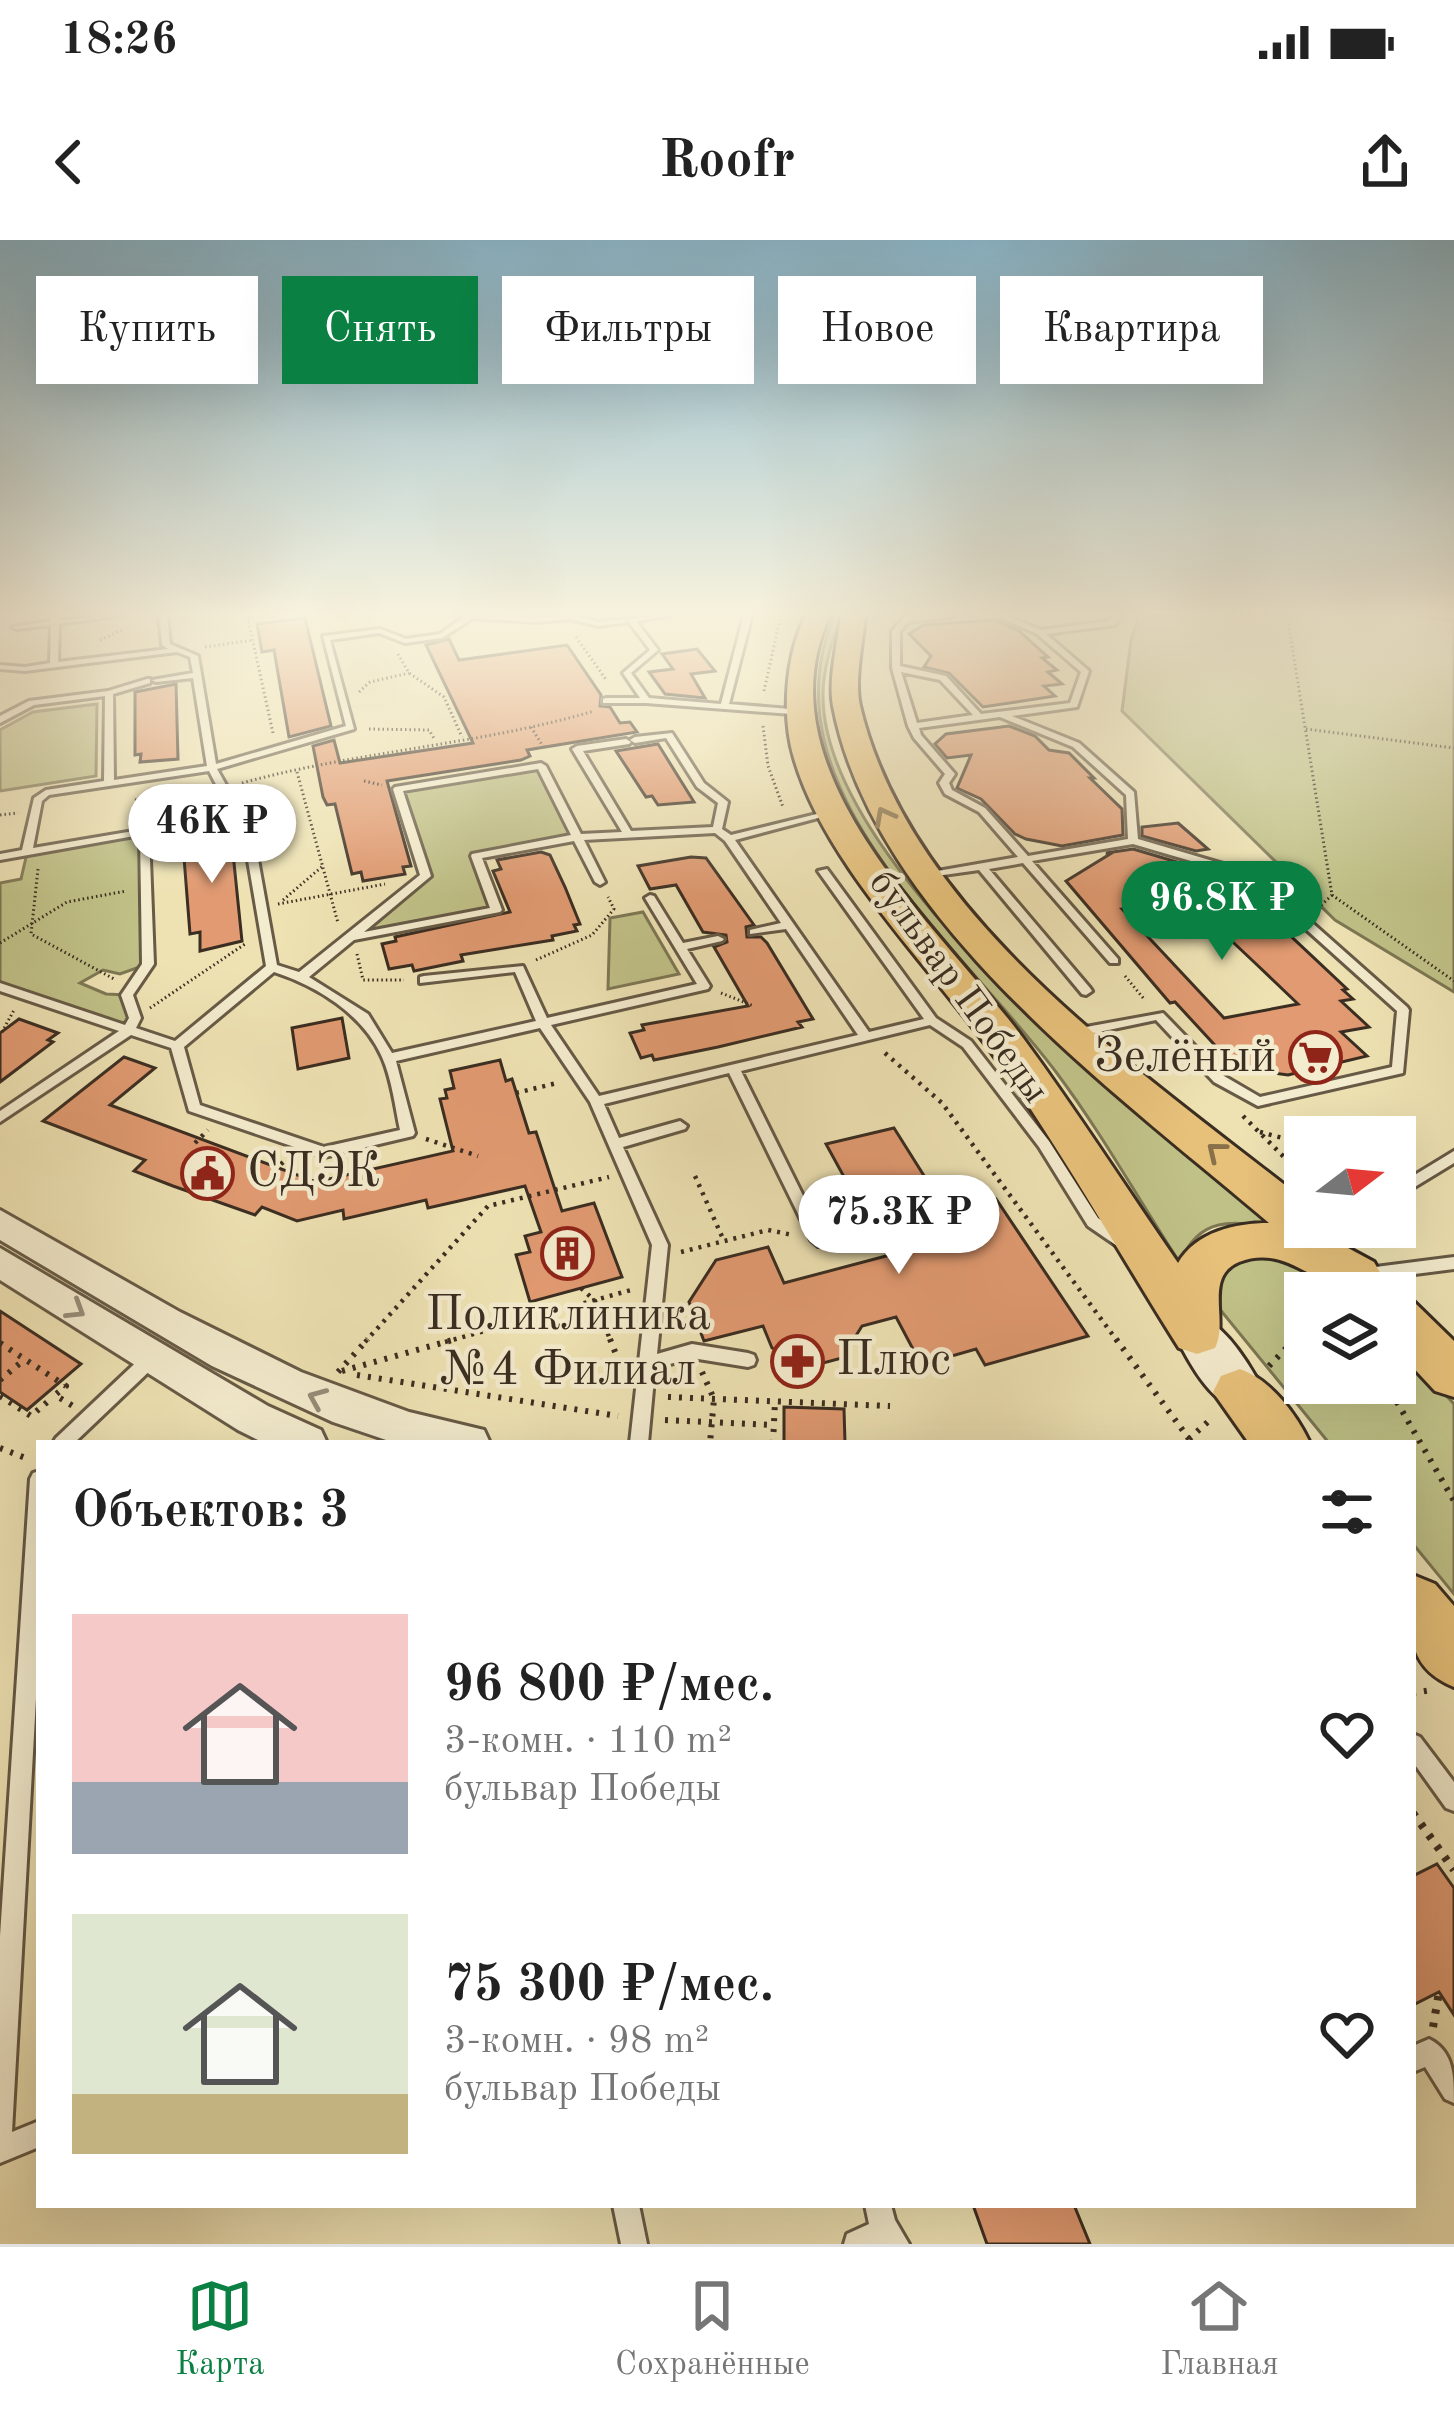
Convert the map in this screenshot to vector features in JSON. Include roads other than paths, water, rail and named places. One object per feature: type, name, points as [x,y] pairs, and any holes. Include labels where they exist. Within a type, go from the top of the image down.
[{"type":"main road","name":"бульвар Победы","points":[[802,709],[807,755],[830,812],[916,933],[1007,1046],[1197,1333],[1244,1418],[1277,1440]]},
{"type":"main road","name":"бульвар Победы","points":[[844,709],[853,752],[888,826],[926,876],[1072,1033],[1284,1202]]},
{"type":"main road","points":[[1197,1333],[1193,1283],[1203,1264],[1220,1249],[1274,1241],[1306,1248],[1346,1272]]},
{"type":"main road","name":"бульвар Победы","points":[[1335,1248],[1356,1272]]},
{"type":"main road","points":[[1416,1336],[1454,1375]]},
{"type":"main road","points":[[1416,1609],[1454,1659]]},
{"type":"street","points":[[0,1223],[298,1390],[363,1417],[457,1440]]},
{"type":"street","points":[[0,1262],[253,1418],[300,1440]]},
{"type":"street","points":[[1416,1628],[1454,1659]]},
{"type":"lane","points":[[109,709],[109,783]]},
{"type":"lane","points":[[202,709],[212,768],[249,837],[272,967]]},
{"type":"lane","points":[[33,852],[37,800],[46,793],[212,768],[351,727],[346,709]]},
{"type":"lane","points":[[748,709],[802,712]]},
{"type":"lane","points":[[907,709],[912,726],[950,774],[944,783],[948,792],[982,810],[1114,961]]},
{"type":"lane","points":[[971,709],[979,717]]},
{"type":"lane","points":[[912,726],[1045,709]]},
{"type":"lane","points":[[1001,714],[1076,745],[1130,794],[1133,841]]},
{"type":"lane","points":[[628,834],[577,749],[668,735],[700,784],[723,802],[723,835],[866,1037]]},
{"type":"lane","points":[[301,977],[426,876],[398,789],[542,766],[600,882]]},
{"type":"lane","points":[[348,941],[496,910],[476,856],[578,837],[723,835],[830,812]]},
{"type":"lane","points":[[209,820],[240,815]]},
{"type":"lane","points":[[0,857],[145,835],[195,822]]},
{"type":"lane","points":[[132,1025],[127,995],[148,964],[145,835]]},
{"type":"lane","points":[[926,876],[1133,841],[1253,876],[1403,1010],[1398,1070],[1258,1102],[1219,1078],[1159,1016],[1072,1033]]},
{"type":"lane","points":[[981,866],[1086,991]]},
{"type":"lane","points":[[823,871],[932,1021],[967,1044],[1044,1144],[1093,1222],[1142,1256]]},
{"type":"lane","points":[[389,1058],[704,986],[650,898]]},
{"type":"lane","points":[[754,932],[788,925]]},
{"type":"lane","points":[[680,947],[718,939]]},
{"type":"lane","points":[[0,987],[132,1025],[177,1046],[194,1108],[324,1152],[408,1133],[389,1058],[364,1017],[301,977],[272,967]]},
{"type":"lane","points":[[177,1046],[272,967]]},
{"type":"lane","points":[[424,980],[519,968],[543,1023],[596,1101],[660,1245],[639,1440]]},
{"type":"lane","points":[[596,1101],[932,1021]]},
{"type":"lane","points":[[0,1117],[132,1025]]},
{"type":"lane","points":[[734,1070],[818,1240]]},
{"type":"lane","points":[[615,1144],[680,1126]]},
{"type":"lane","points":[[1416,1180],[1454,1156]]},
{"type":"lane","points":[[1416,1272],[1454,1263]]},
{"type":"lane","points":[[647,1363],[692,1351],[748,1360]]},
{"type":"lane","points":[[65,1440],[152,1358]]},
{"type":"lane","points":[[0,2130],[8,1885],[36,1518]]},
{"type":"lane","points":[[1416,1748],[1454,1800]]},
{"type":"lane","points":[[1421,2055],[1454,2090]]},
{"type":"lane","points":[[0,2150],[36,2135]]},
{"type":"lane","points":[[627,2208],[634,2244]]},
{"type":"lane","points":[[857,2244],[886,2231]]},
{"type":"place","name":"Зелёный","points":[[1315,1058]]},
{"type":"place","name":"СДЭК","points":[[208,1173]]},
{"type":"place","name":"Поликлиника №4 Филиал","points":[[568,1253]]},
{"type":"place","name":"Плюс","points":[[797,1361]]}]
